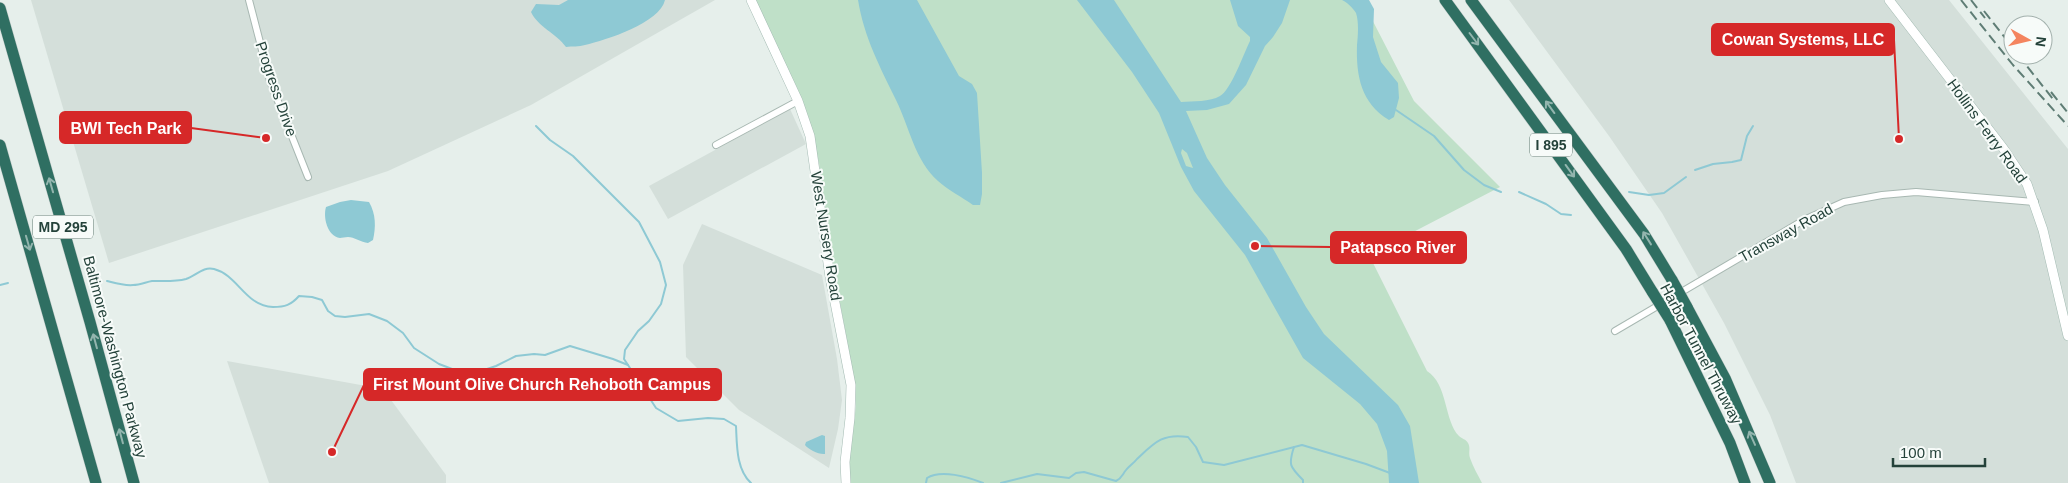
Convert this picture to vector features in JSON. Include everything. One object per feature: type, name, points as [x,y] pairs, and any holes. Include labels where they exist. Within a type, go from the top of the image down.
[{"type":"highway","name":"Harbor Tunnel Thruway","points":[[1445,0],[1626,249],[1670,320],[1730,443],[1745,483]]},
{"type":"highway","name":"Harbor Tunnel Thruway","points":[[1471,0],[1644,234],[1688,307],[1725,378],[1770,483]]},
{"type":"highway","name":"Baltimore-Washington Parkway","points":[[0,8],[85,303],[134,483]]},
{"type":"highway","name":"MD 295","points":[[0,145],[96,483]]},
{"type":"main road","name":"West Nursery Road","points":[[751,0],[798,101],[810,136],[830,277],[851,385],[850,418],[845,462],[846,483]]},
{"type":"main road","name":"Hollins Ferry Road","points":[[1889,0],[2017,167],[2035,202],[2068,336]]},
{"type":"street","name":"Progress Drive","points":[[249,0],[270,81],[308,177]]},
{"type":"street","points":[[716,145],[798,101]]},
{"type":"street","name":"Transway Road","points":[[1615,331],[1797,224],[1825,209],[1844,202],[1882,195],[1916,192],[2035,202]]},
{"type":"shaded area","points":[[31,0],[715,0],[531,105],[388,171],[109,263]]},
{"type":"shaded area","points":[[1509,0],[1949,0],[2068,149],[2068,483],[1796,483],[1770,415],[1724,323],[1662,213],[1609,136]]},
{"type":"shaded area","points":[[790,109],[806,144],[668,219],[649,186]]},
{"type":"shaded area","points":[[702,224],[822,275],[837,359],[842,400],[838,429],[829,468],[739,410],[686,357],[683,265]]},
{"type":"shaded area","points":[[227,361],[383,389],[446,475],[446,483],[269,483]]},
{"type":"green space","points":[[755,0],[1362,0],[1414,101],[1500,187],[1369,255],[1427,371],[1439,385],[1454,429],[1468,443],[1470,458],[1482,483],[850,483],[849,463],[856,406],[855,383],[835,276],[819,163],[809,119],[802,99]]},
{"type":"water","points":[[568,0],[665,0],[661,8],[653,16],[631,29],[594,43],[566,47],[538,22],[531,12],[536,4],[559,5]]},
{"type":"water","points":[[858,0],[917,0],[959,76],[972,84],[977,93],[982,173],[980,205],[973,205],[946,187],[930,173],[924,164],[873,52],[864,27]]},
{"type":"water","points":[[1077,0],[1114,0],[1181,102],[1206,100],[1220,96],[1228,87],[1237,71],[1250,37],[1238,26],[1230,0],[1290,0],[1282,23],[1265,46],[1246,85],[1229,104],[1207,110],[1186,111],[1207,158],[1225,185],[1267,238],[1306,307],[1324,334],[1398,405],[1410,426],[1419,483],[1389,483],[1387,451],[1377,424],[1360,404],[1303,358],[1245,255],[1194,191],[1181,167],[1159,113],[1132,72]],"holes":[[[1182,149],[1187,153],[1193,168],[1186,166],[1181,153]]]},
{"type":"water","points":[[1342,0],[1369,0],[1374,9],[1373,37],[1381,62],[1398,83],[1399,98],[1394,117],[1389,120],[1372,105],[1362,88],[1357,56],[1357,17],[1352,7]]},
{"type":"water","points":[[351,200],[369,202],[371,207],[375,221],[375,230],[373,240],[368,243],[350,237],[336,237],[327,225],[326,207]]},
{"type":"water","points":[[822,435],[825,436],[825,454],[820,454],[805,445],[806,442]]},
{"type":"waterway","points":[[1396,110],[1434,136],[1464,170],[1484,185],[1501,192]]},
{"type":"waterway","points":[[536,126],[550,140],[573,156],[639,222],[660,262],[666,285],[661,304],[625,350],[624,359],[628,365]]},
{"type":"waterway","points":[[1695,170],[1713,164],[1741,160],[1747,136],[1753,126]]},
{"type":"waterway","points":[[1629,192],[1649,195],[1664,193],[1686,177]]},
{"type":"waterway","points":[[1519,192],[1546,204],[1561,214],[1571,215]]},
{"type":"waterway","points":[[107,281],[130,285],[152,281],[178,281],[190,278],[206,269],[214,269],[229,277],[248,296],[263,305],[281,307],[293,302],[299,296],[312,297],[322,300],[328,311],[335,316],[345,317],[369,314],[387,321],[403,333],[414,348],[439,364],[460,372],[475,373],[496,366],[516,356],[545,355],[570,346],[613,359],[628,365],[656,408],[678,421],[708,418],[724,419],[736,426],[740,464],[742,471],[751,483]]},
{"type":"waterway","points":[[0,285],[8,283]]},
{"type":"waterway","points":[[1001,483],[1037,474],[1069,478],[1076,473],[1084,472],[1116,481],[1121,478],[1148,448],[1159,440],[1171,436],[1188,437],[1196,447],[1203,462],[1224,465],[1302,445],[1390,473]]},
{"type":"waterway","points":[[1294,447],[1291,465],[1303,480],[1303,483]]},
{"type":"waterway","points":[[926,483],[927,478],[940,474],[962,476],[983,483]]},
{"type":"railway","points":[[1961,0],[2013,65],[2068,126]]},
{"type":"railway","points":[[1971,0],[1985,18]]},
{"type":"railway","points":[[1984,11],[2003,35]]},
{"type":"railway","points":[[2026,65],[2053,99]]},
{"type":"railway","points":[[2051,92],[2068,113]]},
{"type":"place","name":"BWI Tech Park","points":[[266,138]]},
{"type":"place","name":"Cowan Systems, LLC","points":[[1899,139]]},
{"type":"place","name":"Patapsco River","points":[[1255,246]]},
{"type":"place","name":"First Mount Olive Church Rehoboth Campus","points":[[332,452]]}]
